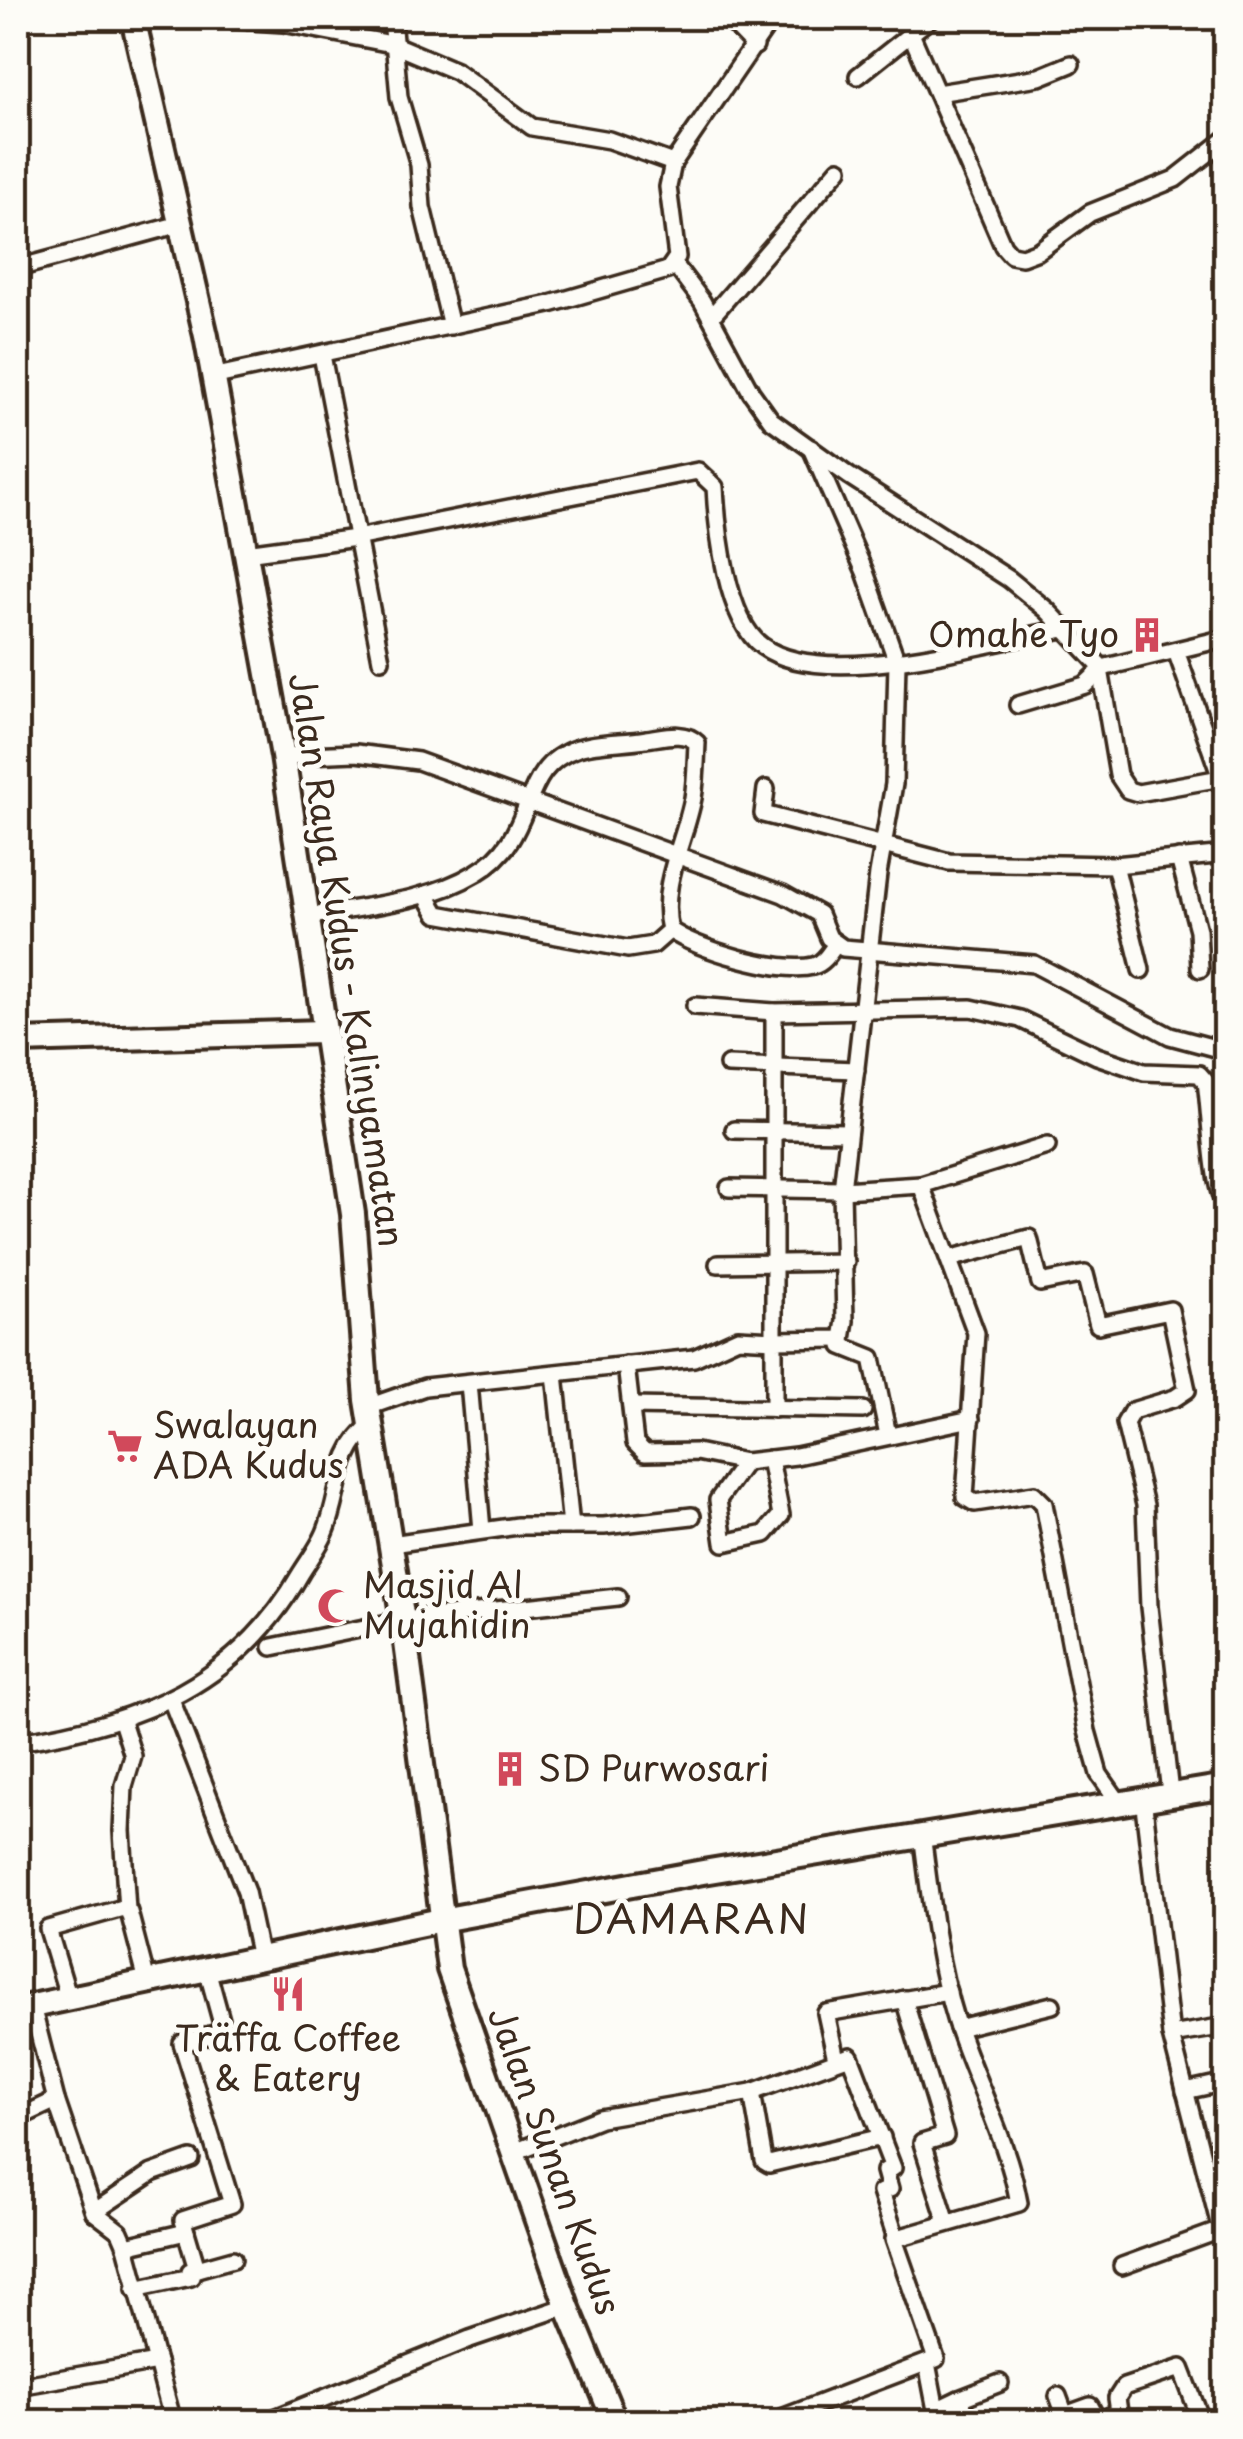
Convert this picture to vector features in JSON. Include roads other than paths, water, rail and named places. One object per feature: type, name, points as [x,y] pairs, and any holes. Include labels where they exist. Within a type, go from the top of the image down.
[{"type":"main road","name":"Jalan Raya Kudus - Kalinyamatan","points":[[133,18],[212,377],[282,756],[352,1214],[370,1415],[403,1620],[441,1920]]},
{"type":"main road","points":[[18,1041],[323,1032]]},
{"type":"main road","points":[[25,2008],[441,1920],[922,1834],[1226,1786]]},
{"type":"main road","name":"Jalan Sunan Kudus","points":[[441,1920],[463,2014],[567,2306],[616,2422]]},
{"type":"street","points":[[206,18],[284,23],[392,44],[456,70],[532,128],[609,140],[673,163]]},
{"type":"street","points":[[392,18],[399,98],[419,165],[422,207],[451,326]]},
{"type":"street","points":[[728,18],[754,46]]},
{"type":"street","points":[[772,18],[673,163],[668,188],[675,265],[711,317],[764,412],[811,448],[994,568],[1064,629],[1102,672],[1118,775],[1128,790],[1223,780],[1176,651]]},
{"type":"street","points":[[858,76],[931,18]]},
{"type":"street","points":[[912,36],[1003,246],[1011,255],[1022,257],[1090,212],[1175,179],[1226,139]]},
{"type":"street","points":[[937,93],[1040,77],[1071,64]]},
{"type":"street","points":[[711,317],[838,168]]},
{"type":"street","points":[[18,268],[180,224]]},
{"type":"street","points":[[212,377],[451,326],[636,281],[675,265]]},
{"type":"street","points":[[322,354],[381,660]]},
{"type":"street","points":[[811,448],[865,572],[897,662],[894,784],[883,844],[842,1190],[846,1262],[842,1346],[872,1358],[888,1435]]},
{"type":"street","points":[[246,552],[356,538],[698,472],[715,487],[718,535],[733,601],[760,646],[808,664],[897,662],[1064,629]]},
{"type":"street","points":[[1018,704],[1063,694],[1102,672],[1226,638]]},
{"type":"street","points":[[307,916],[426,896],[501,856],[518,836],[539,775],[560,756],[581,746],[676,735],[691,737],[697,743],[693,798],[675,857],[668,901],[670,930]]},
{"type":"street","points":[[282,756],[356,754],[418,761],[808,907],[819,914],[835,946]]},
{"type":"street","points":[[766,790],[762,814],[949,862],[1116,865],[1226,854]]},
{"type":"street","points":[[1180,858],[1198,930],[1200,970]]},
{"type":"street","points":[[1116,865],[1141,970]]},
{"type":"street","points":[[426,896],[436,914],[595,945],[628,949],[653,944],[670,930]]},
{"type":"street","points":[[670,930],[692,942],[746,959],[804,967],[816,966],[835,946]]},
{"type":"street","points":[[835,946],[1034,964],[1170,1036],[1226,1051]]},
{"type":"street","points":[[695,1006],[774,1012],[971,1008],[1020,1019],[1144,1072],[1200,1074],[1206,1082],[1220,1202],[1226,1206]]},
{"type":"street","points":[[774,1012],[774,1409]]},
{"type":"street","points":[[728,1065],[774,1070],[856,1070]]},
{"type":"street","points":[[734,1130],[775,1134],[847,1132]]},
{"type":"street","points":[[729,1188],[842,1190],[921,1184],[1047,1146]]},
{"type":"street","points":[[921,1184],[976,1333],[967,1500],[974,1503],[1034,1494],[1044,1504],[1087,1731],[1099,1774],[1118,1801]]},
{"type":"street","points":[[950,1259],[1029,1238],[1040,1283],[1085,1274],[1098,1325],[1170,1310],[1187,1390],[1176,1398],[1132,1411],[1125,1423],[1145,1506],[1148,1607],[1170,1793]]},
{"type":"street","points":[[718,1264],[846,1262]]},
{"type":"street","points":[[18,1742],[122,1721],[170,1699],[238,1653],[285,1602],[326,1532],[350,1446],[370,1415],[425,1387],[694,1358],[738,1338],[842,1339]]},
{"type":"street","points":[[626,1365],[639,1451],[696,1452],[744,1462],[972,1419]]},
{"type":"street","points":[[555,1374],[572,1526]]},
{"type":"street","points":[[469,1383],[482,1530]]},
{"type":"street","points":[[631,1406],[863,1410]]},
{"type":"street","points":[[744,1462],[718,1500],[724,1544],[766,1534],[781,1515],[770,1459]]},
{"type":"street","points":[[391,1544],[482,1530],[692,1516]]},
{"type":"street","points":[[272,1646],[403,1620],[618,1597]]},
{"type":"street","points":[[170,1699],[246,1892],[260,1958]]},
{"type":"street","points":[[122,1721],[133,1756],[124,1786],[126,1910],[147,1981]]},
{"type":"street","points":[[1143,1797],[1171,2034],[1226,2250]]},
{"type":"street","points":[[896,2238],[1015,2208],[1018,2203],[993,2116],[948,1992],[936,1943],[922,1834]]},
{"type":"street","points":[[69,2000],[48,1929],[126,1910]]},
{"type":"street","points":[[207,1969],[224,2030],[182,2043],[232,2204]]},
{"type":"street","points":[[836,2059],[826,2013],[948,1992]]},
{"type":"street","points":[[904,1999],[945,2136],[922,2144],[947,2223]]},
{"type":"street","points":[[958,2028],[1052,2005]]},
{"type":"street","points":[[25,2008],[94,2212],[120,2232],[126,2246],[173,2422]]},
{"type":"street","points":[[1171,2034],[1226,2026]]},
{"type":"street","points":[[512,2153],[600,2118],[752,2092],[850,2056],[893,2168],[886,2171],[890,2189],[881,2192],[937,2356],[790,2418],[771,2422]]},
{"type":"street","points":[[1185,2091],[1226,2082]]},
{"type":"street","points":[[752,2092],[764,2161],[768,2164],[882,2138]]},
{"type":"street","points":[[18,2118],[56,2100]]},
{"type":"street","points":[[94,2212],[152,2172],[191,2159]]},
{"type":"street","points":[[198,2269],[183,2220],[232,2204],[247,2193]]},
{"type":"street","points":[[1122,2266],[1218,2230]]},
{"type":"street","points":[[126,2246],[186,2232]]},
{"type":"street","points":[[135,2289],[191,2277],[190,2271],[233,2259]]},
{"type":"street","points":[[265,2422],[567,2306]]},
{"type":"street","points":[[1226,2308],[1226,2328]]},
{"type":"street","points":[[18,2386],[158,2362]]},
{"type":"street","points":[[927,2363],[936,2410],[1000,2383]]},
{"type":"street","points":[[1058,2396],[1066,2418],[1090,2406],[1098,2420],[1119,2412],[1117,2398],[1124,2387],[1181,2368],[1202,2422]]},
{"type":"street","points":[[316,2420],[313,2410],[319,2399]]},
{"type":"street","points":[[960,2399],[970,2422]]},
{"type":"street","points":[[1214,2422],[1226,2417]]},
{"type":"place","name":"Omahe Tyo","points":[[1147,635]]},
{"type":"place","name":"Swalayan ADA Kudus","points":[[125,1446]]},
{"type":"place","name":"Masjid Al Mujahidin","points":[[335,1606]]},
{"type":"place","name":"SD Purwosari","points":[[510,1769]]},
{"type":"place","name":"Träffa Coffee & Eatery","points":[[288,1994]]},
{"type":"district","name":"DAMARAN","points":[[692,1920]]}]
